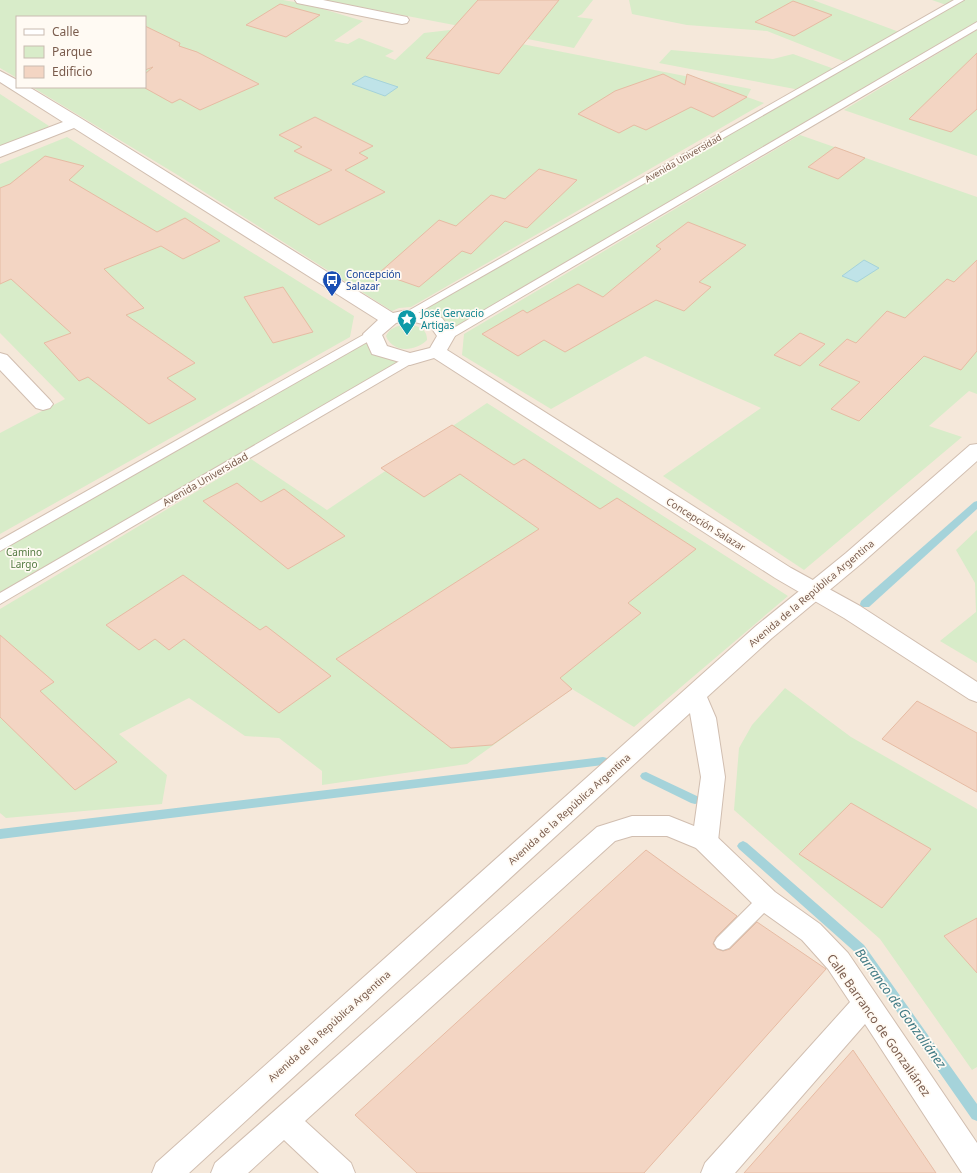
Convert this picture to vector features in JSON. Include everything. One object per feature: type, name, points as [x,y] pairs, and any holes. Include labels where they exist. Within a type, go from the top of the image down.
[{"type":"street","points":[[302,0],[402,20]]},
{"type":"street","points":[[0,76],[16,86]]},
{"type":"street","points":[[19,88],[398,317],[372,334],[379,350],[410,359],[441,344]]},
{"type":"street","points":[[0,152],[76,122]]},
{"type":"street","name":"Concepción Salazar","points":[[398,317],[436,322],[441,344],[777,569],[852,612],[977,693]]},
{"type":"street","points":[[0,359],[43,404]]},
{"type":"street","name":"Avenida de la República Argentina","points":[[167,1173],[695,695],[813,590],[854,558],[977,450]]},
{"type":"street","points":[[695,695],[704,718],[713,776],[705,841]]},
{"type":"street","name":"Calle Barranco de Gonzaliánez","points":[[285,1121],[606,834],[632,826],[669,826],[705,841],[766,900],[811,932],[838,961],[977,1168]]},
{"type":"street","points":[[716,1173],[866,1002]]},
{"type":"street","points":[[226,1173],[285,1121],[340,1173]]},
{"type":"lane","name":"Avenida Universidad","points":[[398,317],[960,0]]},
{"type":"lane","points":[[441,344],[977,25]]},
{"type":"lane","points":[[0,546],[372,334]]},
{"type":"lane","name":"Avenida Universidad","points":[[0,599],[410,359]]},
{"type":"lane","points":[[723,943],[766,900]]},
{"type":"shaded area","points":[[0,0],[977,0],[977,1173],[0,1173]]},
{"type":"green space","points":[[0,0],[283,0],[306,4],[363,21],[334,41],[348,44],[359,38],[394,51],[385,56],[395,60],[424,33],[450,30],[751,89],[747,97],[764,103],[411,307],[399,308],[392,311],[176,174],[34,88],[146,88],[146,16],[16,16],[16,77],[0,68]]},
{"type":"green space","points":[[324,0],[593,0],[582,14],[577,17],[593,19],[574,48]]},
{"type":"green space","points":[[629,0],[813,0],[902,33],[949,6],[932,0],[977,0],[977,25],[446,336],[436,322],[407,315],[800,90],[659,63],[671,50],[773,59],[793,54],[837,70],[848,63],[767,31],[687,25],[632,14]]},
{"type":"green space","points":[[977,30],[977,156],[844,110]]},
{"type":"green space","points":[[0,94],[49,126],[41,132],[0,147]]},
{"type":"green space","points":[[800,135],[977,197],[977,394],[969,391],[929,426],[962,437],[804,570],[663,476],[761,408],[645,356],[551,409],[462,355],[464,334]]},
{"type":"green space","points":[[67,137],[354,316],[350,337],[0,534],[0,433],[65,399],[0,333],[0,164]]},
{"type":"green space","points":[[405,325],[417,326],[423,330],[427,336],[427,340],[417,347],[405,349],[394,346],[389,342],[386,336],[389,331],[394,328]]},
{"type":"green space","name":"Camino Largo","points":[[372,334],[379,350],[410,359],[0,599],[0,545]]},
{"type":"green space","points":[[487,403],[788,596],[634,727],[572,689],[467,764],[322,785],[322,771],[279,738],[245,736],[189,698],[119,734],[167,775],[162,804],[6,818],[0,813],[0,609],[251,459],[327,510]]},
{"type":"green space","points":[[977,530],[977,663],[940,641],[976,612],[975,583],[956,550]]},
{"type":"green space","points":[[785,688],[851,737],[977,809],[977,1067],[972,1070],[880,939],[734,810],[739,748],[752,725]]},
{"type":"water","points":[[365,76],[398,87],[385,96],[352,84]]},
{"type":"water","points":[[864,260],[879,268],[857,282],[842,276]]},
{"type":"building","points":[[478,0],[559,0],[499,74],[426,58]]},
{"type":"building","points":[[793,1],[832,15],[794,36],[755,22]]},
{"type":"building","points":[[280,4],[320,15],[286,37],[246,25]]},
{"type":"building","points":[[146,26],[180,43],[179,46],[197,52],[259,84],[200,110],[180,99],[172,103],[145,88],[146,73],[153,67],[146,70]]},
{"type":"building","points":[[977,53],[977,109],[951,132],[909,119]]},
{"type":"building","points":[[663,74],[685,85],[687,74],[747,97],[713,117],[691,107],[646,130],[634,125],[619,133],[578,114],[615,91]]},
{"type":"building","points":[[315,117],[373,146],[359,153],[368,158],[345,170],[385,192],[319,225],[274,198],[332,170],[294,151],[302,147],[279,135]]},
{"type":"building","points":[[835,147],[865,158],[838,179],[808,167]]},
{"type":"building","points":[[45,156],[84,166],[69,180],[157,232],[185,218],[220,241],[183,259],[161,246],[104,269],[144,308],[126,315],[195,363],[167,378],[196,399],[149,424],[88,377],[79,381],[44,343],[71,333],[11,279],[0,284],[0,188],[10,184]]},
{"type":"building","points":[[539,169],[577,180],[527,228],[505,221],[471,254],[462,251],[419,287],[379,273],[439,220],[456,226],[491,195],[505,199]]},
{"type":"building","points":[[688,222],[746,245],[699,282],[711,287],[684,311],[656,300],[565,352],[544,340],[518,356],[482,334],[523,310],[527,313],[578,284],[603,297],[661,249],[656,246]]},
{"type":"building","points":[[977,260],[977,351],[961,370],[924,356],[859,421],[831,409],[860,382],[819,365],[847,339],[856,343],[887,311],[905,318],[947,279],[954,282]]},
{"type":"building","points":[[283,287],[313,332],[273,343],[244,297]]},
{"type":"building","points":[[800,333],[825,344],[800,366],[774,355]]},
{"type":"building","points":[[452,425],[514,465],[524,459],[600,509],[617,498],[696,549],[628,603],[641,613],[560,678],[572,689],[492,745],[451,748],[336,659],[539,529],[460,474],[424,497],[381,468]]},
{"type":"building","points":[[237,483],[261,502],[284,489],[345,536],[288,569],[203,501]]},
{"type":"building","points":[[183,575],[260,630],[266,626],[331,676],[279,713],[184,639],[169,650],[155,639],[139,650],[106,625]]},
{"type":"building","points":[[0,635],[54,682],[40,691],[117,762],[75,790],[0,717]]},
{"type":"building","points":[[917,701],[977,733],[977,792],[882,739]]},
{"type":"building","points":[[851,803],[931,849],[882,908],[799,854]]},
{"type":"building","points":[[646,850],[737,916],[716,937],[713,944],[717,949],[723,951],[730,949],[757,922],[826,969],[644,1173],[417,1173],[355,1115]]},
{"type":"building","points":[[977,918],[977,973],[944,936]]},
{"type":"building","points":[[853,1050],[936,1173],[744,1173]]},
{"type":"waterway","points":[[865,604],[977,504]]},
{"type":"waterway","points":[[0,834],[603,761]]},
{"type":"waterway","points":[[646,776],[695,800]]},
{"type":"waterway","name":"Barranco de Gonzaliánez","points":[[743,846],[860,949],[977,1115]]},
{"type":"place","name":"Concepción Salazar","points":[[332,297]]},
{"type":"place","name":"José Gervacio Artigas","points":[[407,336]]}]
